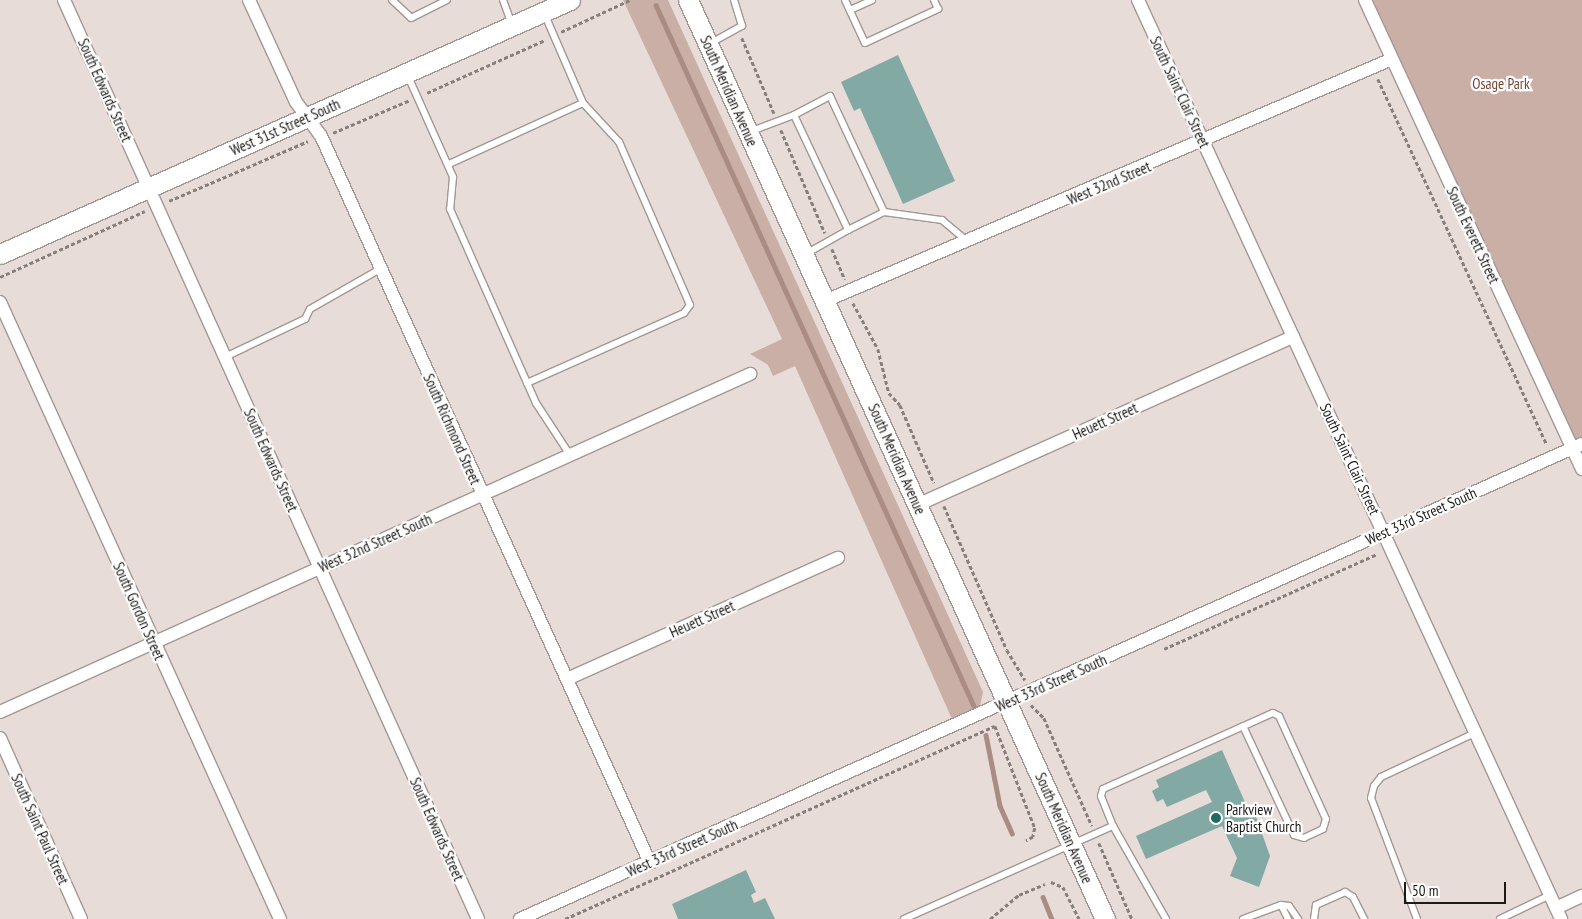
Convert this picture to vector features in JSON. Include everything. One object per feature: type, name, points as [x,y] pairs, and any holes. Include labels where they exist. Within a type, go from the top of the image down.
[{"type":"main road","name":"West 31st Street South","points":[[0,254],[570,0]]},
{"type":"main road","name":"South Meridian Avenue","points":[[688,0],[1105,919]]},
{"type":"street","name":"South Edwards Street","points":[[64,0],[318,568],[478,919]]},
{"type":"street","name":"South Richmond Street","points":[[249,0],[305,118],[321,136],[650,863]]},
{"type":"street","name":"South Saint Clair Street","points":[[1138,0],[1558,913]]},
{"type":"street","name":"South Everett Street","points":[[1365,0],[1577,446],[1582,470]]},
{"type":"street","name":"West 32nd Street","points":[[825,302],[1203,142],[1392,59]]},
{"type":"street","name":"South Gordon Street","points":[[0,302],[280,919]]},
{"type":"street","name":"Heuett Street","points":[[917,504],[1293,337]]},
{"type":"street","name":"West 32nd Street South","points":[[0,712],[750,374]]},
{"type":"street","name":"West 33rd Street South","points":[[520,919],[1028,694],[1577,446]]},
{"type":"street","name":"Heuett Street","points":[[567,679],[838,558]]},
{"type":"street","name":"South Saint Paul Street","points":[[0,738],[81,919]]},
{"type":"street","points":[[1558,913],[1582,896]]},
{"type":"lane","points":[[392,0],[411,18],[447,0]]},
{"type":"lane","points":[[503,0],[512,26]]},
{"type":"lane","points":[[708,45],[738,29],[743,19],[734,0]]},
{"type":"lane","points":[[845,0],[865,42],[938,9],[934,0]]},
{"type":"lane","points":[[850,10],[872,0]]},
{"type":"lane","points":[[527,383],[684,313],[690,305],[619,142],[584,103],[544,12]]},
{"type":"lane","points":[[406,73],[454,177],[450,209],[527,383],[570,455]]},
{"type":"lane","points":[[748,132],[794,115],[830,96],[884,212]]},
{"type":"lane","points":[[449,164],[584,103]]},
{"type":"lane","points":[[794,115],[848,230]]},
{"type":"lane","points":[[804,255],[884,212],[942,220],[967,241]]},
{"type":"lane","points":[[225,357],[306,319],[310,310],[380,269]]},
{"type":"lane","points":[[1166,919],[1114,826],[1101,796],[1103,788],[1243,726],[1273,713],[1279,716],[1326,819],[1323,830],[1304,838],[1294,835],[1243,726]]},
{"type":"lane","points":[[1416,919],[1371,798],[1374,786],[1381,777],[1475,733]]},
{"type":"lane","points":[[904,919],[1114,826]]},
{"type":"lane","points":[[1314,919],[1316,905],[1345,892],[1353,897],[1364,919]]},
{"type":"lane","points":[[1500,919],[1550,895]]},
{"type":"lane","points":[[1281,905],[1288,919]]},
{"type":"lane","points":[[1243,919],[1281,905],[1290,906],[1298,919]]},
{"type":"path","points":[[738,29],[849,291],[878,349],[889,393],[900,405],[1007,650],[1024,674],[1031,705],[1044,718],[1132,919]]},
{"type":"path","points":[[1378,79],[1546,444]]},
{"type":"path","points":[[1164,649],[1377,554]]},
{"type":"path","points":[[565,919],[995,726],[1035,828],[1026,841]]},
{"type":"path","points":[[1051,882],[1063,887],[1078,919]]},
{"type":"path","points":[[990,919],[1019,895],[1045,884]]},
{"type":"green space","points":[[623,0],[668,0],[983,692],[980,706],[952,719],[795,366],[773,376],[768,365],[750,354],[782,339]]},
{"type":"green space","name":"Osage Park","points":[[1373,0],[1582,0],[1582,437],[1574,441]]},
{"type":"building","points":[[898,55],[955,181],[903,204],[860,108],[854,111],[841,82]]},
{"type":"building","name":"Parkview Baptist Church","points":[[1222,750],[1248,809],[1253,808],[1270,856],[1259,887],[1230,876],[1237,858],[1222,826],[1146,859],[1136,836],[1212,802],[1206,790],[1167,807],[1163,799],[1157,802],[1152,791],[1159,787],[1156,780]]},
{"type":"building","points":[[746,870],[756,892],[751,895],[754,903],[765,898],[775,919],[678,919],[672,904]]},
{"type":"waterway","points":[[656,5],[974,706]]},
{"type":"waterway","points":[[986,735],[1000,806],[1012,833]]},
{"type":"waterway","points":[[1043,897],[1052,919]]},
{"type":"place","name":"Parkview Baptist Church","points":[[1216,818]]}]
